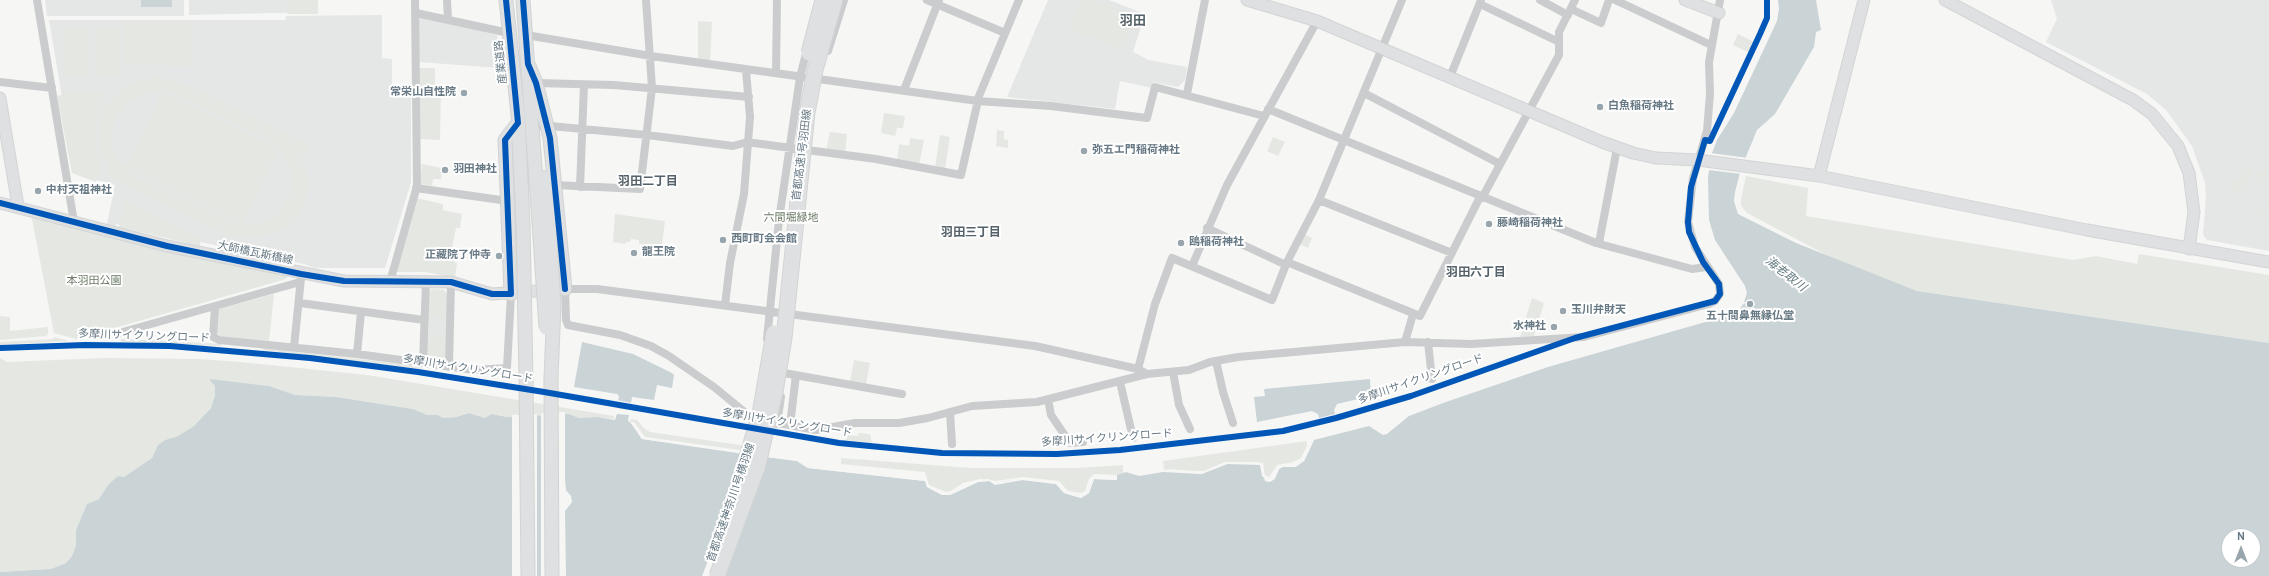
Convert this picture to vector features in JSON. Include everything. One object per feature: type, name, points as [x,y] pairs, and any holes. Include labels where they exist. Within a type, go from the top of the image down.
[{"type":"highway","name":"首都高速1号羽田線","points":[[779,337],[797,111],[805,67],[822,0]]},
{"type":"highway","name":"首都高速1号羽田線","points":[[779,337],[807,113],[815,70],[835,0]]},
{"type":"highway","name":"首都高速神奈川1号横羽線","points":[[707,576],[733,507],[754,436],[779,337]]},
{"type":"highway","name":"首都高速神奈川1号横羽線","points":[[718,576],[757,468],[775,392],[779,337]]},
{"type":"main road","name":"産業道路","points":[[506,0],[518,123],[526,287],[528,576]]},
{"type":"main road","points":[[523,0],[534,124],[531,136],[544,221],[547,356],[551,378],[552,576]]},
{"type":"main road","points":[[528,64],[536,83],[548,125],[565,290]]},
{"type":"main road","points":[[511,294],[505,140],[518,123]]},
{"type":"street","points":[[37,0],[74,222]]},
{"type":"street","points":[[390,282],[416,188],[415,0]]},
{"type":"street","points":[[447,0],[448,20]]},
{"type":"street","points":[[555,185],[640,189],[652,88],[646,0]]},
{"type":"street","points":[[776,73],[777,0]]},
{"type":"street","points":[[754,418],[771,312],[779,220],[800,76],[822,0]]},
{"type":"street","points":[[777,424],[792,314],[819,79],[844,0]]},
{"type":"street","points":[[927,0],[938,2],[1005,33]]},
{"type":"street","points":[[518,123],[584,128],[733,146],[748,142],[810,152],[876,160],[961,175],[978,101],[1019,0]]},
{"type":"street","points":[[1187,94],[1205,0]]},
{"type":"street","points":[[1247,0],[1317,21],[1383,47],[1617,148],[1656,158],[1700,161],[1819,176],[2189,249],[2269,262]]},
{"type":"street","points":[[1138,369],[1155,304],[1172,258],[1272,300],[1287,264],[1320,200],[1402,0]]},
{"type":"street","points":[[1540,0],[1601,23],[1610,0]]},
{"type":"street","points":[[1207,228],[1287,264],[1420,316],[1481,197],[1559,55],[1559,32],[1575,0]]},
{"type":"street","points":[[1615,0],[1711,45]]},
{"type":"street","points":[[1685,0],[1719,13]]},
{"type":"street","points":[[1147,374],[1138,369],[1035,346],[597,289],[565,290],[566,320],[568,325],[620,335],[651,346],[683,364],[754,418],[777,424],[816,430],[855,423],[899,423],[928,418],[972,406],[1012,405],[1048,399],[1147,374],[1189,370],[1216,361],[1405,342],[1471,344],[1575,338],[1709,304],[1718,299],[1721,290],[1717,280],[1707,267],[1694,244],[1688,222],[1690,193],[1707,131],[1711,45],[1719,13],[1720,0]]},
{"type":"street","points":[[1819,176],[1864,0]]},
{"type":"street","points":[[1945,0],[2133,100],[2152,114],[2175,142],[2189,173],[2194,212],[2189,249]]},
{"type":"street","points":[[904,90],[938,2]]},
{"type":"street","points":[[1450,77],[1480,2],[1559,42]]},
{"type":"street","points":[[416,13],[509,33]]},
{"type":"street","points":[[1192,266],[1207,228],[1266,113],[1317,21]]},
{"type":"street","points":[[526,34],[651,56],[746,70],[800,76],[978,101],[1051,106],[1147,118],[1154,87],[1266,113],[1344,141],[1599,243],[1692,269],[1707,267]]},
{"type":"street","points":[[725,305],[730,263],[744,194],[748,142],[749,97],[746,70]]},
{"type":"street","points":[[0,82],[52,88]]},
{"type":"street","points":[[536,83],[652,88],[749,97]]},
{"type":"street","points":[[580,187],[584,128],[584,85]]},
{"type":"street","points":[[1364,93],[1500,164]]},
{"type":"street","points":[[0,98],[18,206]]},
{"type":"street","points":[[1599,243],[1617,148]]},
{"type":"street","points":[[416,188],[508,201]]},
{"type":"street","points":[[1320,200],[1452,253]]},
{"type":"street","name":"大師橋瓦斯橋線","points":[[0,203],[18,206],[167,246],[301,278],[344,282],[451,282],[492,294],[565,290]]},
{"type":"street","points":[[119,333],[215,306],[301,278],[300,303],[294,347]]},
{"type":"street","points":[[423,363],[426,281]]},
{"type":"street","points":[[449,367],[451,282]]},
{"type":"street","points":[[215,306],[215,339],[357,354],[474,370],[507,368],[511,294]]},
{"type":"street","points":[[300,303],[424,320]]},
{"type":"street","points":[[357,354],[361,312]]},
{"type":"street","points":[[1405,342],[1413,314]]},
{"type":"street","points":[[1428,342],[1432,379]]},
{"type":"street","points":[[1216,361],[1223,392],[1233,423]]},
{"type":"street","points":[[1173,372],[1179,404],[1190,430]]},
{"type":"street","points":[[784,373],[902,394]]},
{"type":"street","points":[[790,425],[796,375]]},
{"type":"street","points":[[1120,382],[1133,438]]},
{"type":"street","points":[[1048,399],[1051,415],[1070,443],[1083,442]]},
{"type":"street","points":[[950,412],[952,444]]},
{"type":"shaded area","points":[[45,0],[184,0],[184,16],[47,16]]},
{"type":"shaded area","points":[[189,0],[315,0],[315,12],[189,15]]},
{"type":"shaded area","points":[[1048,0],[1109,0],[1145,14],[1133,52],[1149,60],[1187,67],[1185,80],[1178,87],[1153,82],[1152,88],[1120,81],[1115,109],[1007,97]]},
{"type":"shaded area","points":[[2051,0],[2269,0],[2269,251],[2207,240],[2203,235],[2206,198],[2205,183],[2192,146],[2166,110],[2147,94],[2046,42],[2057,19]]},
{"type":"shaded area","points":[[382,15],[382,58],[392,59],[392,85],[411,86],[411,182],[385,268],[315,268],[304,264],[116,224],[115,227],[107,224],[115,185],[75,174],[49,20],[285,20],[286,16]]},
{"type":"shaded area","points":[[420,15],[497,35],[500,68],[418,62],[418,17]]},
{"type":"shaded area","points":[[429,318],[446,318],[446,337],[428,337]]},
{"type":"green space","points":[[287,0],[318,0],[318,14],[287,14]]},
{"type":"green space","points":[[1080,0],[1093,0],[1137,17],[1124,50],[1069,29]]},
{"type":"green space","points":[[698,21],[712,22],[710,61],[698,61]]},
{"type":"green space","points":[[125,22],[192,23],[192,66],[125,65]]},
{"type":"green space","points":[[64,27],[89,27],[89,78],[64,77]]},
{"type":"green space","points":[[95,27],[120,27],[120,78],[95,77]]},
{"type":"green space","points":[[1738,34],[1754,42],[1750,53],[1733,45]]},
{"type":"green space","points":[[419,68],[435,68],[435,89],[441,90],[440,140],[419,139]]},
{"type":"green space","points":[[155,77],[180,82],[309,146],[304,157],[298,154],[307,175],[307,192],[303,208],[293,221],[282,229],[269,234],[251,238],[231,236],[105,175],[108,167],[103,156],[99,140],[100,127],[105,110],[101,108],[104,104],[108,106],[120,91],[131,84]],"holes":[[[159,90],[172,93],[271,140],[284,154],[290,168],[292,184],[291,194],[286,203],[271,219],[256,225],[236,224],[135,176],[122,166],[113,149],[111,140],[115,119],[125,105],[135,96]]]},
{"type":"green space","points":[[162,92],[278,149],[241,224],[125,167]]},
{"type":"green space","points":[[70,93],[107,93],[97,109],[101,111],[95,126],[95,144],[102,166],[96,182],[72,173],[57,96]]},
{"type":"green space","points":[[884,113],[905,116],[903,128],[897,128],[895,136],[881,133]]},
{"type":"green space","points":[[997,130],[1004,131],[1004,139],[1008,140],[1008,148],[996,146]]},
{"type":"green space","points":[[830,132],[847,134],[845,154],[826,151]]},
{"type":"green space","points":[[940,135],[950,137],[945,169],[935,167]]},
{"type":"green space","points":[[1273,137],[1285,142],[1278,156],[1267,151]]},
{"type":"green space","points":[[910,138],[924,140],[919,165],[897,161],[899,144],[909,146]]},
{"type":"green space","points":[[422,164],[442,168],[441,179],[433,179],[432,185],[434,186],[420,184]]},
{"type":"green space","points":[[2269,168],[2269,170],[2243,197],[2248,203],[2245,204],[2242,197],[2256,183],[2258,173]]},
{"type":"green space","points":[[2249,169],[2252,173],[2250,181],[2238,192],[2235,192],[2230,187]]},
{"type":"green space","points":[[1746,176],[1808,188],[1806,216],[2073,260],[2096,256],[2137,264],[2139,254],[2269,275],[2269,343],[1917,291],[1834,259],[1747,213],[1741,206]]},
{"type":"green space","points":[[416,198],[443,204],[443,210],[462,214],[460,228],[456,228],[451,253],[455,253],[454,262],[457,263],[455,278],[426,272],[396,272]]},
{"type":"green space","points":[[125,202],[201,238],[200,246],[119,227]]},
{"type":"green space","points":[[2269,202],[2269,205],[2260,214],[2265,220],[2263,221],[2252,210],[2253,208],[2258,213]]},
{"type":"green space","name":"本羽田公園","points":[[31,214],[288,275],[286,279],[76,339],[54,333]]},
{"type":"green space","points":[[615,214],[665,221],[661,252],[642,250],[643,244],[639,244],[639,240],[631,239],[630,242],[626,242],[625,244],[613,242]]},
{"type":"green space","points":[[1304,234],[1312,238],[1308,248],[1299,244]]},
{"type":"green space","points":[[432,289],[444,290],[448,295],[447,359],[443,362],[430,361],[426,355],[428,294]],"holes":[[[429,318],[446,318],[446,337],[428,337]]]},
{"type":"green space","points":[[274,294],[269,341],[219,336],[216,333],[218,309]]},
{"type":"green space","points":[[1532,298],[1544,303],[1534,336],[1520,337]]},
{"type":"green space","points":[[0,316],[10,317],[10,331],[48,327],[48,334],[46,336],[0,340]]},
{"type":"green space","points":[[54,337],[69,341],[0,345],[0,342],[53,339]]},
{"type":"green space","points":[[121,339],[221,344],[221,346],[121,342]]},
{"type":"green space","points":[[263,348],[421,367],[420,369],[262,350]]},
{"type":"green space","points":[[0,358],[7,362],[104,358],[199,359],[241,362],[367,375],[614,416],[614,419],[598,417],[579,418],[569,414],[507,417],[491,414],[485,418],[469,413],[456,417],[443,418],[438,415],[427,415],[413,409],[336,397],[295,395],[269,386],[210,380],[215,386],[215,395],[211,408],[194,426],[178,436],[165,440],[158,445],[152,458],[124,477],[108,485],[99,499],[87,504],[76,530],[76,546],[72,556],[66,563],[51,569],[0,572]]},
{"type":"green space","points":[[854,360],[870,363],[866,384],[850,381]]},
{"type":"green space","points":[[631,419],[637,420],[650,432],[754,447],[754,452],[645,437],[634,422],[630,422]]},
{"type":"green space","points":[[859,433],[870,434],[872,443],[846,440],[848,435],[858,436]]},
{"type":"green space","points":[[1307,441],[1307,446],[1301,458],[1293,462],[1277,465],[1269,477],[1265,475],[1263,463],[1257,462],[1225,462],[1204,471],[1164,470],[1163,461]]},
{"type":"green space","points":[[841,458],[971,468],[1078,468],[1123,465],[1123,473],[1117,475],[1094,474],[1089,479],[1085,491],[1081,493],[1068,491],[1059,481],[1023,477],[996,481],[980,479],[963,483],[951,491],[946,492],[929,485],[925,472],[841,464]]},
{"type":"water","points":[[141,0],[172,0],[172,7],[141,7]]},
{"type":"water","name":"海老取川","points":[[1778,0],[1816,0],[1821,30],[1816,32],[1814,47],[1775,114],[1757,130],[1741,169],[1735,192],[1734,201],[1738,214],[1796,243],[1917,291],[2269,343],[2269,576],[0,576],[0,572],[51,569],[66,563],[72,556],[76,546],[76,530],[87,504],[99,499],[108,485],[118,476],[124,477],[152,458],[158,445],[165,440],[178,436],[194,426],[211,408],[215,395],[215,386],[209,379],[269,386],[295,395],[336,397],[413,409],[427,415],[438,415],[443,418],[456,417],[469,413],[485,418],[491,414],[507,417],[569,414],[579,418],[598,417],[615,420],[617,414],[629,415],[628,421],[642,439],[797,461],[808,468],[925,481],[927,487],[942,495],[950,495],[978,482],[989,481],[999,484],[1005,481],[1023,480],[1056,484],[1064,493],[1081,498],[1089,493],[1094,479],[1117,480],[1117,475],[1126,472],[1139,476],[1169,471],[1202,474],[1227,464],[1260,465],[1262,476],[1269,482],[1272,481],[1279,469],[1282,467],[1292,467],[1304,461],[1314,440],[1369,426],[1383,435],[1387,434],[1409,416],[1443,403],[1548,367],[1730,315],[1739,310],[1744,303],[1752,306],[1752,302],[1744,302],[1747,293],[1745,286],[1715,240],[1709,220],[1708,177],[1712,153],[1717,140],[1734,113],[1777,21],[1779,9]]},
{"type":"water","points":[[582,342],[633,354],[672,373],[674,375],[672,388],[657,385],[654,400],[632,397],[630,410],[617,408],[619,396],[617,394],[574,387]]},
{"type":"water","points":[[1370,379],[1371,396],[1337,404],[1334,410],[1337,421],[1321,425],[1318,414],[1312,411],[1257,422],[1254,397],[1265,396],[1264,389]]},
{"type":"pier","points":[[1710,153],[1748,158],[1742,174],[1708,170]]},
{"type":"pier","points":[[617,400],[632,403],[631,410],[616,407]]},
{"type":"pier","points":[[565,412],[565,479],[566,490],[571,496],[572,502],[565,511],[566,576],[541,576],[541,413]]},
{"type":"pier","points":[[537,414],[537,576],[512,576],[512,415]]},
{"type":"pier","points":[[1335,414],[1337,421],[1321,425],[1319,418]]},
{"type":"pier","points":[[631,423],[634,423],[643,437],[797,459],[808,466],[926,479],[928,486],[942,493],[954,492],[977,480],[989,479],[996,483],[1023,478],[1057,482],[1065,491],[1081,496],[1087,492],[1093,477],[1115,478],[1115,475],[1117,475],[1117,480],[1094,479],[1089,493],[1081,498],[1064,493],[1056,484],[1023,480],[995,485],[989,481],[978,482],[950,495],[942,495],[927,487],[925,481],[808,468],[797,461],[765,457],[723,576],[702,576],[721,528],[744,454],[642,439]]},
{"type":"pier","points":[[1314,440],[1304,461],[1296,467],[1283,467],[1279,469],[1275,479],[1269,482],[1265,481],[1260,465],[1256,464],[1227,464],[1201,474],[1163,472],[1164,470],[1170,469],[1201,472],[1226,462],[1257,462],[1262,464],[1264,476],[1269,480],[1273,478],[1278,467],[1299,463],[1306,456],[1312,441]]},
{"type":"cycle path","points":[[0,203],[167,246],[301,274],[344,281],[451,282],[492,294],[511,294],[505,140],[518,123],[506,0]]},
{"type":"cycle path","points":[[523,0],[528,64],[536,83],[550,138],[565,289]]},
{"type":"cycle path","name":"多摩川サイクリングロード","points":[[0,348],[85,345],[170,346],[310,358],[418,372],[544,392],[839,443],[942,453],[1057,454],[1120,450],[1283,431],[1336,418],[1411,396],[1575,338],[1715,301],[1720,294],[1719,284],[1703,262],[1689,232],[1688,222],[1691,187],[1705,140],[1710,141],[1767,18],[1767,0]]},
{"type":"place","name":"常栄山自性院","points":[[464,93]]},
{"type":"place","name":"白魚稲荷神社","points":[[1600,107]]},
{"type":"place","name":"弥五エ門稲荷神社","points":[[1084,151]]},
{"type":"place","name":"羽田神社","points":[[445,170]]},
{"type":"place","name":"中村天祖神社","points":[[38,191]]},
{"type":"place","name":"藤崎稲荷神社","points":[[1489,224]]},
{"type":"place","name":"西町町会会館","points":[[723,240]]},
{"type":"place","name":"鴎稲荷神社","points":[[1181,243]]},
{"type":"place","name":"龍王院","points":[[634,253]]},
{"type":"place","name":"正藏院了仲寺","points":[[499,256]]},
{"type":"place","name":"五十間鼻無縁仏堂","points":[[1750,304]]},
{"type":"place","name":"玉川弁財天","points":[[1563,311]]},
{"type":"place","name":"水神社","points":[[1554,327]]},
{"type":"district","name":"羽田","points":[[1133,22]]},
{"type":"district","name":"羽田二丁目","points":[[648,183]]},
{"type":"district","name":"羽田三丁目","points":[[971,234]]},
{"type":"district","name":"羽田六丁目","points":[[1476,274]]},
{"type":"park label","name":"六間堀緑地","points":[[791,219]]}]
